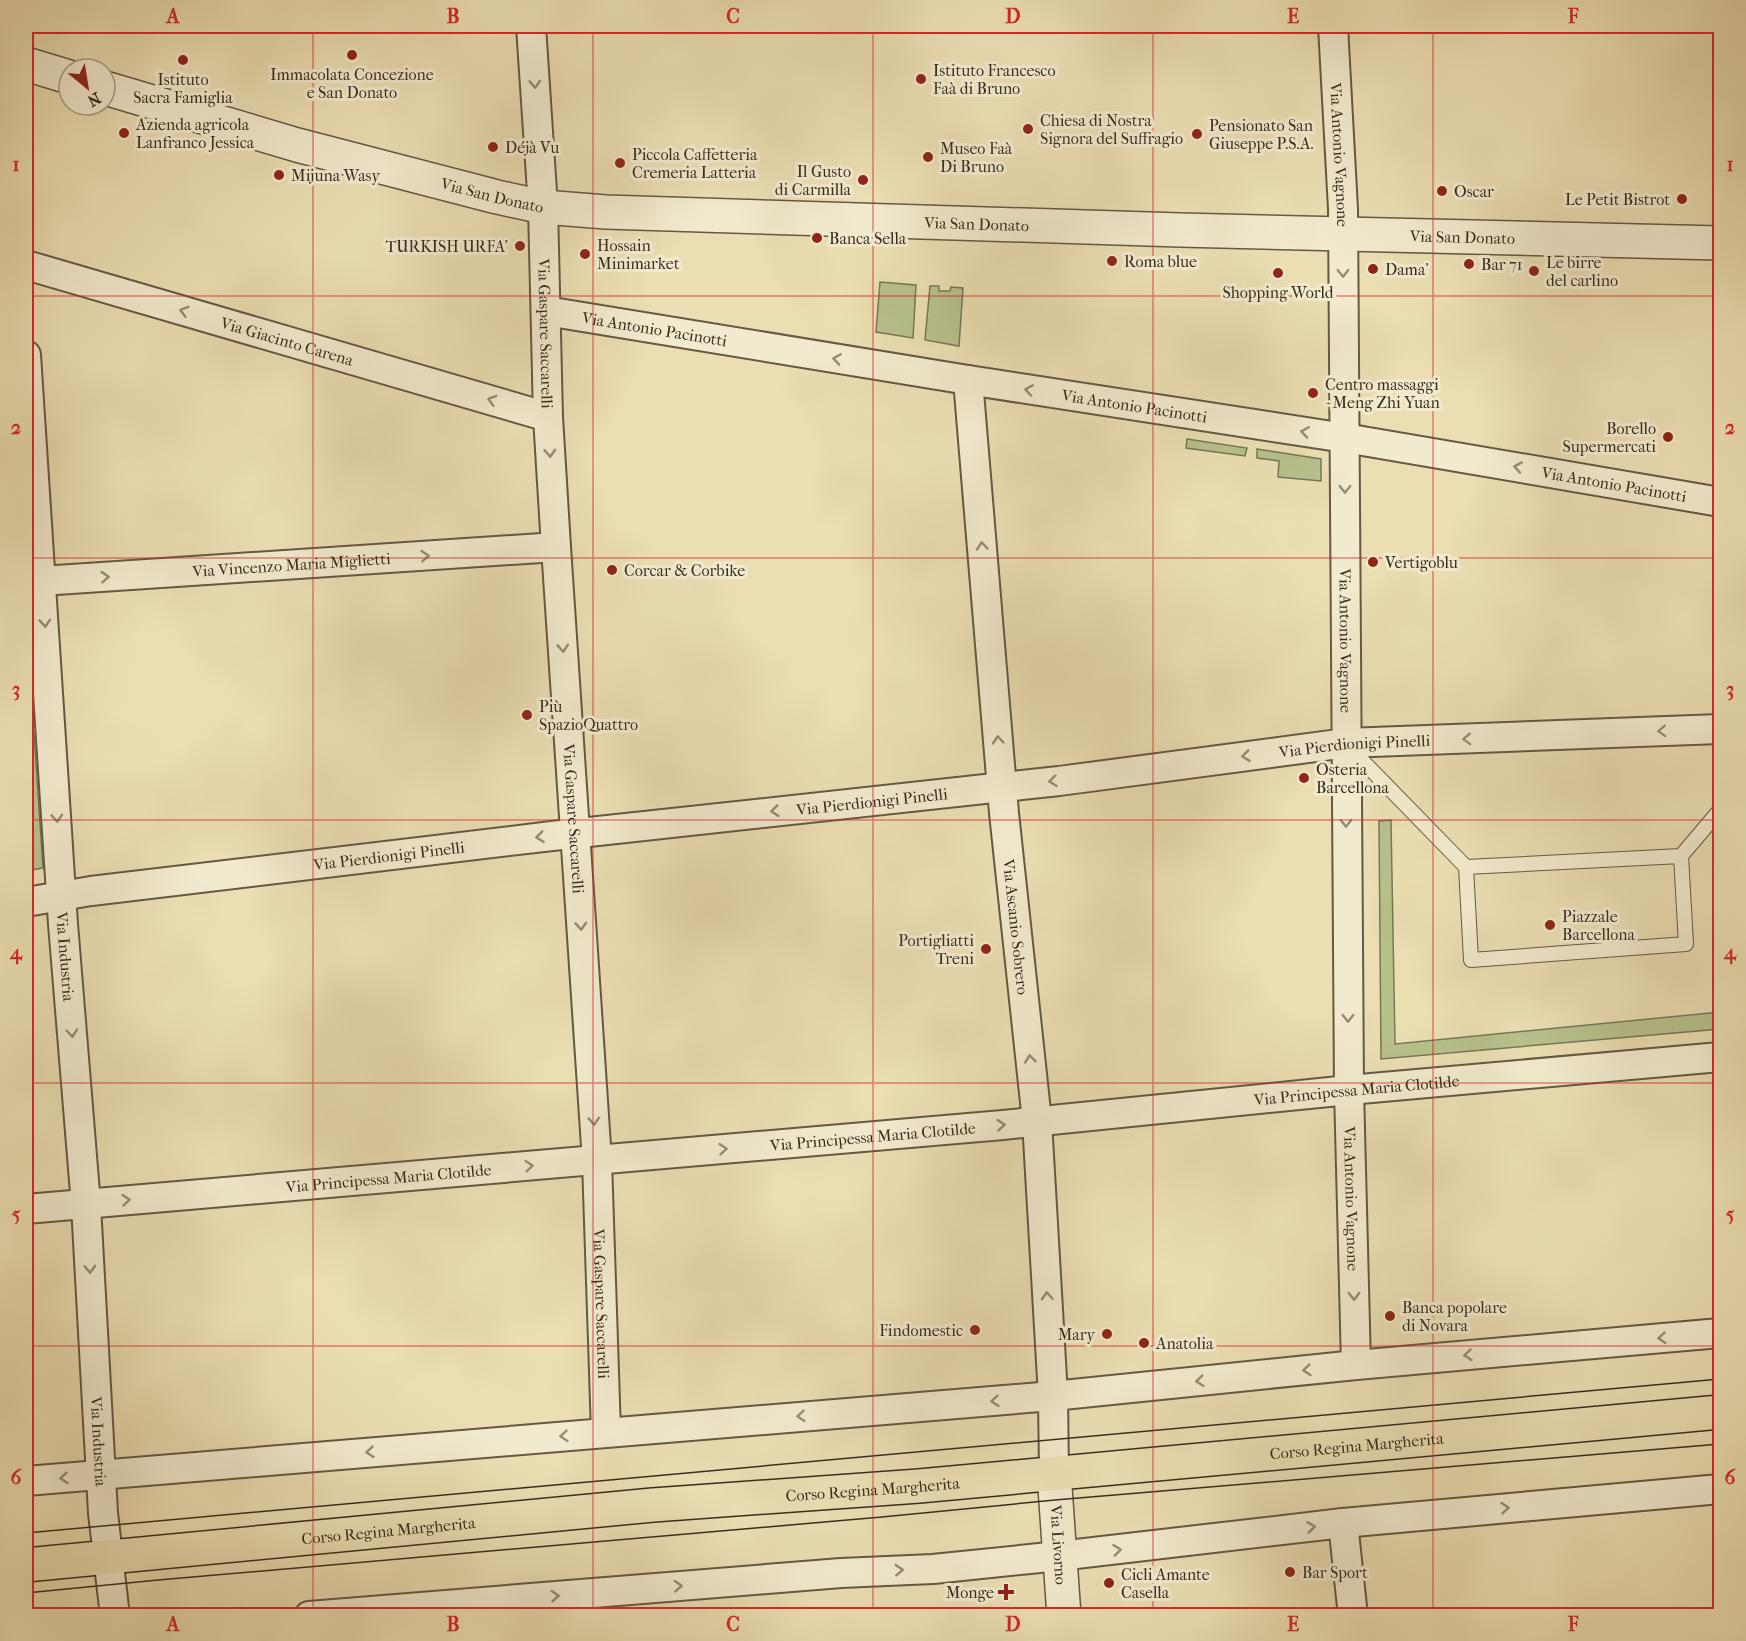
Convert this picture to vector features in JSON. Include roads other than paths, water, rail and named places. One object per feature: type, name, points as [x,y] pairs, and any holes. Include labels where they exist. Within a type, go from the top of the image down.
[{"type":"main road","name":"Corso Regina Margherita","points":[[26,1565],[641,1507],[1054,1473],[1720,1412]]},
{"type":"street","name":"Via Gaspare Saccarelli","points":[[531,26],[543,207],[548,417],[597,1161],[606,1432]]},
{"type":"street","name":"Via Antonio Vagnone","points":[[1333,26],[1343,234],[1349,1090],[1356,1365]]},
{"type":"street","points":[[26,64],[57,73]]},
{"type":"street","name":"Via San Donato","points":[[117,92],[297,145],[543,207],[606,212],[1720,243]]},
{"type":"street","name":"Via Giacinto Carena","points":[[26,265],[548,417]]},
{"type":"street","name":"Via Antonio Pacinotti","points":[[546,311],[968,380],[1345,438],[1720,502]]},
{"type":"street","name":"Via Industria","points":[[26,355],[34,582],[62,896],[86,1204],[108,1558],[115,1616]]},
{"type":"street","name":"Via Ascanio Sobrero","points":[[968,380],[1002,786],[1037,1121],[1053,1396],[1054,1473]]},
{"type":"street","name":"Via Vincenzo Maria Miglietti","points":[[34,582],[556,547]]},
{"type":"street","name":"Via Pierdionigi Pinelli","points":[[26,902],[575,833],[1059,781],[1346,743],[1720,729]]},
{"type":"street","name":"Via Principessa Maria Clotilde","points":[[26,1209],[597,1161],[1720,1057]]},
{"type":"street","points":[[26,1481],[1053,1396],[1356,1365],[1720,1333]]},
{"type":"street","name":"Via Livorno","points":[[1054,1473],[1064,1616]]},
{"type":"street","points":[[309,1616],[621,1603],[841,1574],[933,1569],[1343,1523],[1720,1489]]},
{"type":"street","points":[[1343,1523],[1353,1616]]},
{"type":"lane","points":[[1346,743],[1466,867],[1471,960],[1686,944],[1682,856],[1720,810]]},
{"type":"lane","points":[[1466,867],[1682,856]]},
{"type":"tram line","points":[[26,1533],[1720,1379]]},
{"type":"tram line","points":[[26,1593],[1055,1500],[1720,1444]]},
{"type":"place","name":"Immacolata Concezione e San Donato","points":[[352,55]]},
{"type":"place","name":"Istituto Sacra Famiglia","points":[[183,60]]},
{"type":"place","name":"Istituto Francesco Faà di Bruno","points":[[921,79]]},
{"type":"place","name":"Chiesa di Nostra Signora del Suffragio","points":[[1028,129]]},
{"type":"place","name":"Azienda agricola Lanfranco Jessica","points":[[124,133]]},
{"type":"place","name":"Pensionato San Giuseppe P.S.A.","points":[[1197,134]]},
{"type":"place","name":"Déjà Vu","points":[[493,147]]},
{"type":"place","name":"Museo Faà Di Bruno","points":[[928,157]]},
{"type":"place","name":"Piccola Caffetteria Cremeria Latteria","points":[[620,163]]},
{"type":"place","name":"Mijuna Wasy","points":[[279,175]]},
{"type":"place","name":"Il Gusto di Carmilla","points":[[863,180]]},
{"type":"place","name":"Oscar","points":[[1442,191]]},
{"type":"place","name":"Le Petit Bistrot","points":[[1682,199]]},
{"type":"place","name":"Banca Sella","points":[[817,238]]},
{"type":"place","name":"TURKISH URFA'","points":[[520,246]]},
{"type":"place","name":"Hossain Minimarket","points":[[585,254]]},
{"type":"place","name":"Roma blue","points":[[1112,261]]},
{"type":"place","name":"Bar 71","points":[[1469,264]]},
{"type":"place","name":"Dama'","points":[[1373,269]]},
{"type":"place","name":"Le birre del carlino","points":[[1534,271]]},
{"type":"place","name":"Shopping World","points":[[1278,273]]},
{"type":"place","name":"Centro massaggi - Meng Zhi Yuan","points":[[1313,393]]},
{"type":"place","name":"Borello Supermercati","points":[[1668,437]]},
{"type":"place","name":"Vertigoblu","points":[[1373,562]]},
{"type":"place","name":"Corcar & Corbike","points":[[612,570]]},
{"type":"place","name":"Più SpazioQuattro","points":[[527,715]]},
{"type":"place","name":"Osteria Barcellona","points":[[1304,778]]},
{"type":"place","name":"Piazzale Barcellona","points":[[1550,925]]},
{"type":"place","name":"Portigliatti Treni","points":[[986,949]]},
{"type":"place","name":"Banca popolare di Novara","points":[[1390,1316]]},
{"type":"place","name":"Findomestic","points":[[975,1330]]},
{"type":"place","name":"Mary","points":[[1107,1334]]},
{"type":"place","name":"Anatolia","points":[[1144,1343]]},
{"type":"place","name":"Bar Sport","points":[[1290,1572]]},
{"type":"place","name":"Cicli Amante Casella","points":[[1109,1583]]},
{"type":"place","name":"Monge","points":[[1006,1592]]}]
